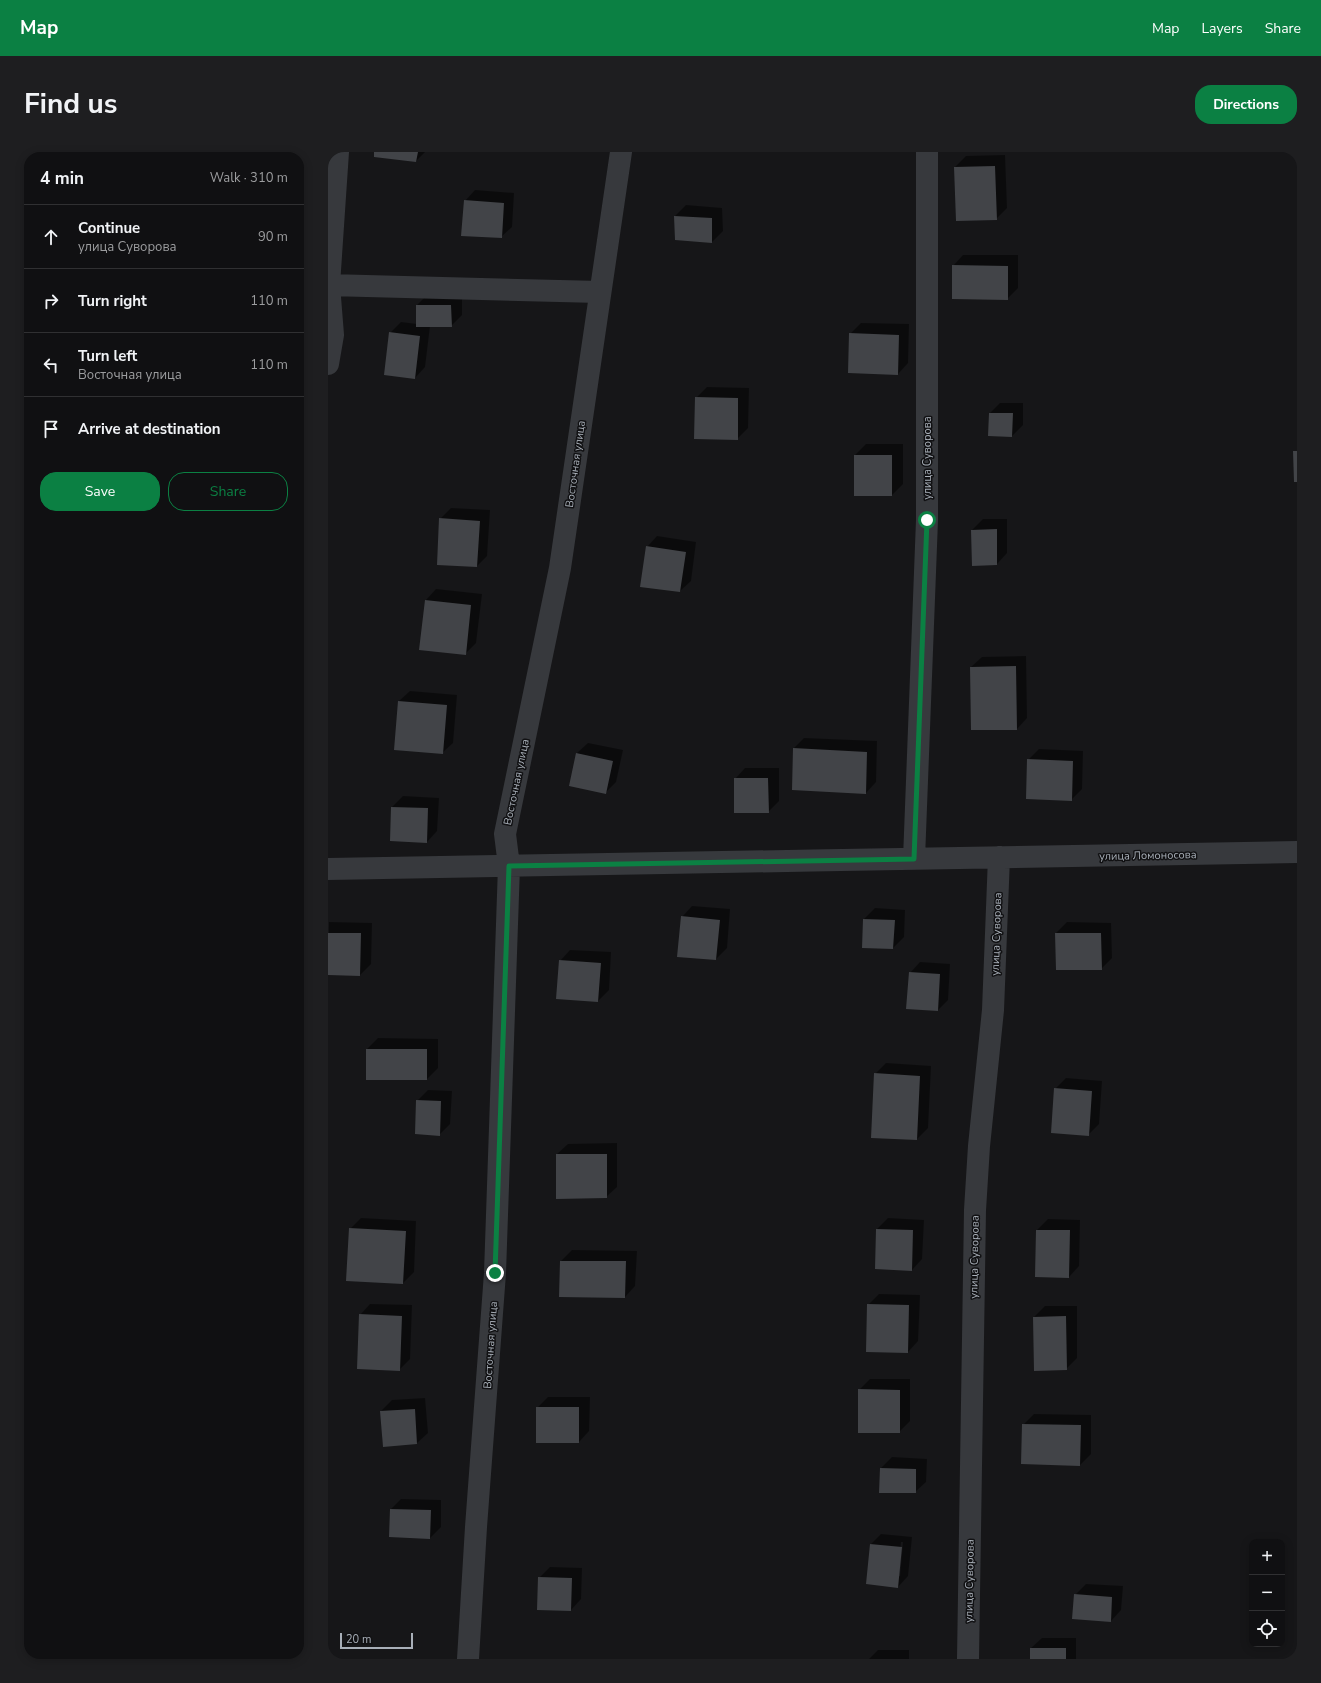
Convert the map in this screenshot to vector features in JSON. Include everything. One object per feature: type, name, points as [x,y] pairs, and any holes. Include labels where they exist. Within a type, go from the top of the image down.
[{"type":"street","points":[[328,364],[333,335],[328,285],[338,152]]},
{"type":"street","name":"Восточная улица","points":[[468,1659],[476,1527],[495,1273],[509,866],[505,834],[560,568],[621,152]]},
{"type":"street","name":"улица Суворова","points":[[914,859],[927,520],[927,152]]},
{"type":"street","points":[[328,285],[600,292]]},
{"type":"street","name":"улица Ломоносова","points":[[328,869],[1297,852]]},
{"type":"street","name":"улица Суворова","points":[[968,1659],[975,1210],[979,1146],[993,1010],[999,857]]},
{"type":"building","points":[[374,152],[418,152],[416,162],[374,157]]},
{"type":"building","points":[[995,166],[997,220],[956,221],[954,167]]},
{"type":"building","points":[[464,200],[504,203],[502,238],[461,236]]},
{"type":"building","points":[[674,216],[712,218],[712,243],[675,240]]},
{"type":"building","points":[[952,265],[1008,266],[1008,300],[952,299]]},
{"type":"building","points":[[416,305],[451,305],[452,327],[416,327]]},
{"type":"building","points":[[389,332],[420,336],[415,379],[384,375]]},
{"type":"building","points":[[849,333],[899,335],[898,375],[848,373]]},
{"type":"building","points":[[695,397],[738,398],[738,440],[694,439]]},
{"type":"building","points":[[989,413],[1013,413],[1012,437],[988,436]]},
{"type":"building","points":[[1293,451],[1297,451],[1297,482],[1294,482]]},
{"type":"building","points":[[854,455],[892,455],[892,496],[854,496]]},
{"type":"building","points":[[439,518],[480,521],[477,567],[437,565]]},
{"type":"building","points":[[997,529],[997,565],[972,566],[971,530]]},
{"type":"building","points":[[646,546],[686,552],[680,592],[640,587]]},
{"type":"building","points":[[425,600],[471,605],[466,655],[419,650]]},
{"type":"building","points":[[1016,666],[1017,730],[971,730],[970,667]]},
{"type":"building","points":[[398,701],[447,705],[443,754],[394,750]]},
{"type":"building","points":[[793,748],[867,752],[866,794],[792,790]]},
{"type":"building","points":[[576,753],[613,761],[606,794],[569,786]]},
{"type":"building","points":[[1027,759],[1073,761],[1072,801],[1026,799]]},
{"type":"building","points":[[734,778],[768,778],[769,813],[734,813]]},
{"type":"building","points":[[391,807],[428,808],[427,843],[390,841]]},
{"type":"building","points":[[681,916],[720,920],[716,960],[677,957]]},
{"type":"building","points":[[863,919],[895,920],[893,949],[862,948]]},
{"type":"building","points":[[328,933],[361,933],[360,976],[328,975]]},
{"type":"building","points":[[1055,933],[1101,933],[1102,970],[1056,970]]},
{"type":"building","points":[[559,960],[601,963],[598,1002],[556,999]]},
{"type":"building","points":[[909,972],[940,974],[938,1011],[906,1009]]},
{"type":"building","points":[[366,1049],[427,1049],[427,1080],[366,1080]]},
{"type":"building","points":[[874,1073],[920,1076],[917,1140],[871,1138]]},
{"type":"building","points":[[1054,1088],[1092,1091],[1089,1136],[1051,1133]]},
{"type":"building","points":[[416,1100],[441,1101],[440,1136],[415,1134]]},
{"type":"building","points":[[556,1154],[607,1154],[607,1198],[556,1199]]},
{"type":"building","points":[[349,1228],[406,1231],[403,1284],[346,1281]]},
{"type":"building","points":[[876,1229],[913,1230],[912,1271],[875,1269]]},
{"type":"building","points":[[1036,1230],[1070,1230],[1069,1278],[1035,1277]]},
{"type":"building","points":[[560,1261],[626,1261],[625,1298],[559,1297]]},
{"type":"building","points":[[867,1304],[909,1305],[908,1353],[866,1352]]},
{"type":"building","points":[[359,1314],[402,1316],[400,1371],[357,1369]]},
{"type":"building","points":[[1066,1316],[1067,1370],[1034,1371],[1033,1317]]},
{"type":"building","points":[[858,1389],[900,1390],[900,1433],[858,1433]]},
{"type":"building","points":[[536,1407],[579,1407],[579,1443],[536,1443]]},
{"type":"building","points":[[415,1409],[417,1444],[383,1447],[380,1411]]},
{"type":"building","points":[[1022,1424],[1081,1425],[1080,1466],[1021,1464]]},
{"type":"building","points":[[880,1468],[916,1469],[916,1493],[879,1493]]},
{"type":"building","points":[[390,1509],[431,1510],[430,1539],[389,1537]]},
{"type":"building","points":[[870,1544],[902,1547],[898,1588],[866,1584]]},
{"type":"building","points":[[538,1577],[572,1578],[571,1611],[537,1610]]},
{"type":"building","points":[[1074,1594],[1112,1597],[1111,1622],[1072,1619]]},
{"type":"building","points":[[1030,1648],[1066,1648],[1066,1659],[1030,1659]]},
{"type":"route","points":[[495,1273],[509,866],[914,859],[927,520]]}]
